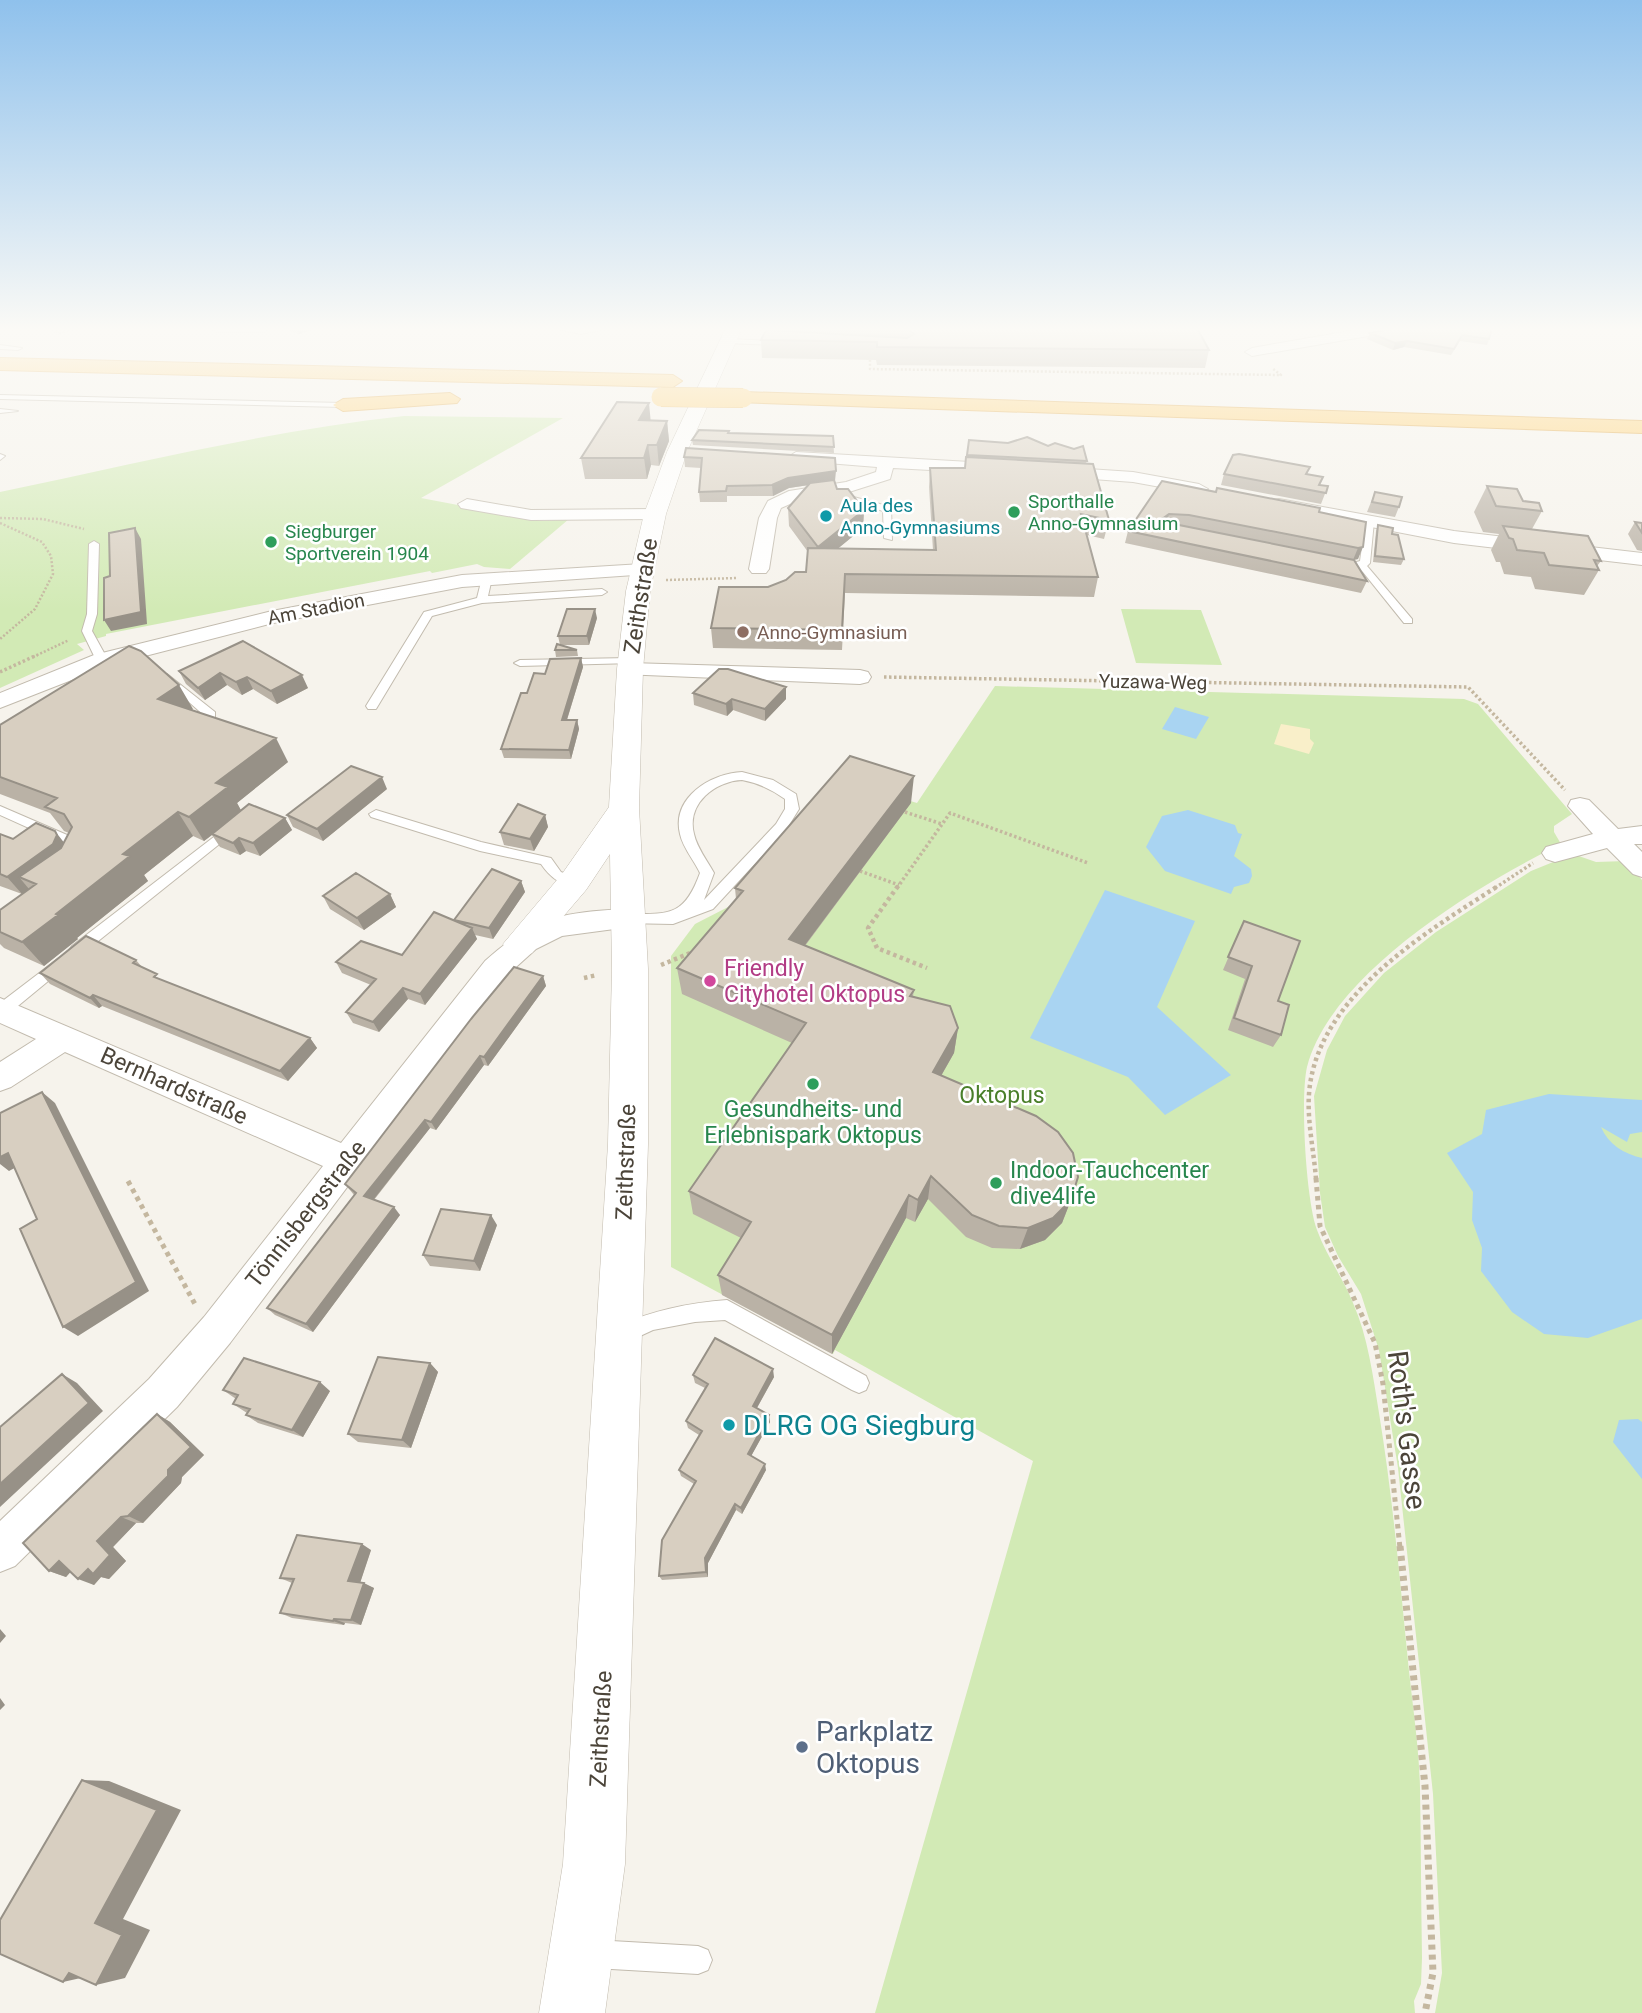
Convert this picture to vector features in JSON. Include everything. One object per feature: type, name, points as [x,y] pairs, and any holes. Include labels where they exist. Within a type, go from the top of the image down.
[{"type":"highway","points":[[1506,422],[1642,427]]},
{"type":"street","name":"Zeithstraße","points":[[572,2013],[594,1864],[628,1144],[630,969],[624,808],[630,665],[650,575],[654,514],[685,452],[696,422]]},
{"type":"street","points":[[783,456],[1133,477],[1212,492]]},
{"type":"street","points":[[759,569],[768,518],[774,505],[795,495],[870,482],[884,475],[886,462]]},
{"type":"street","points":[[1264,502],[1454,537],[1642,559]]},
{"type":"street","points":[[467,504],[531,515],[654,514]]},
{"type":"street","name":"Am Stadion","points":[[0,701],[102,660],[139,656],[272,617],[487,578],[650,575]]},
{"type":"street","points":[[630,665],[860,677]]},
{"type":"street","points":[[1580,806],[1642,868]]},
{"type":"street","points":[[520,943],[575,882],[624,808]]},
{"type":"street","points":[[1555,853],[1611,838],[1642,835]]},
{"type":"street","name":"Tönnisbergstraße","points":[[0,1551],[163,1393],[217,1330],[495,969],[520,943],[565,923],[627,919]]},
{"type":"street","name":"Bernhardstraße","points":[[0,1011],[348,1161]]},
{"type":"street","points":[[0,1078],[63,1037]]},
{"type":"lane","points":[[825,488],[853,500],[888,509],[889,538]]},
{"type":"lane","points":[[1325,562],[1350,567],[1365,563],[1369,521]]},
{"type":"lane","points":[[94,544],[92,614],[87,631],[102,660]]},
{"type":"lane","points":[[1359,565],[1367,570],[1408,621]]},
{"type":"lane","points":[[482,600],[487,578]]},
{"type":"lane","points":[[372,706],[428,614],[482,600],[602,592]]},
{"type":"lane","points":[[520,663],[630,665]]},
{"type":"lane","points":[[160,671],[211,715]]},
{"type":"lane","points":[[627,919],[673,919],[708,905],[732,883],[781,827],[792,810],[791,797],[781,788],[745,775],[721,777],[701,792],[689,810],[686,830],[707,873],[698,898],[673,919]]},
{"type":"lane","points":[[0,810],[76,844],[81,853],[74,867]]},
{"type":"lane","points":[[0,1011],[248,814]]},
{"type":"lane","points":[[376,814],[481,846],[546,861],[556,875],[575,882]]},
{"type":"lane","points":[[619,1335],[652,1321],[695,1312],[727,1310],[859,1383]]},
{"type":"lane","points":[[581,1953],[698,1960]]},
{"type":"path","points":[[0,518],[23,517],[77,526],[90,534],[94,544]]},
{"type":"path","points":[[0,523],[42,542],[51,556],[53,575],[35,609],[0,639]]},
{"type":"path","points":[[650,575],[757,578],[759,569]]},
{"type":"path","points":[[0,673],[87,631]]},
{"type":"path","name":"Yuzawa-Weg","points":[[860,677],[1468,687],[1580,806]]},
{"type":"path","points":[[905,812],[942,824]]},
{"type":"path","points":[[927,968],[877,948],[868,928],[950,813],[1088,863]]},
{"type":"path","name":"Roth's Gasse","points":[[1424,2013],[1433,1973],[1425,1786],[1383,1384],[1375,1343],[1320,1226],[1309,1095],[1313,1069],[1322,1045],[1357,990],[1432,928],[1524,867],[1555,853]]},
{"type":"path","points":[[860,871],[899,885]]},
{"type":"path","points":[[128,1181],[192,1301],[217,1330]]},
{"type":"green space","name":"Siegburger Sportverein 1904","points":[[353,422],[556,422],[421,498],[542,521],[569,519],[510,569],[477,564],[432,573],[430,571],[106,634],[77,644],[84,650],[0,688],[0,492],[252,439]]},
{"type":"green space","points":[[1121,609],[1201,610],[1222,665],[1136,663]]},
{"type":"green space","name":"Oktopus","points":[[995,686],[1464,699],[1478,704],[1572,814],[1554,826],[1554,832],[1561,844],[1527,861],[1450,908],[1376,966],[1345,998],[1321,1032],[1307,1067],[1305,1082],[1305,1149],[1313,1216],[1363,1329],[1375,1385],[1391,1502],[1419,1771],[1422,1958],[1421,1984],[1414,2001],[1415,2013],[875,2013],[1033,1461],[835,1350],[833,1354],[671,1267],[671,956],[695,924],[730,906],[847,782],[917,803]]},
{"type":"green space","points":[[1573,854],[1596,862],[1626,861],[1642,880],[1642,2013],[1435,2013],[1442,1973],[1433,1794],[1398,1468],[1379,1350],[1361,1294],[1338,1256],[1325,1227],[1320,1193],[1314,1096],[1327,1050],[1345,1016],[1384,973],[1436,932],[1531,871]]},
{"type":"sand","points":[[1281,724],[1310,729],[1310,739],[1314,743],[1309,754],[1274,744]]},
{"type":"water","points":[[1175,707],[1209,717],[1196,739],[1162,729]]},
{"type":"water","points":[[1188,810],[1235,825],[1238,833],[1242,834],[1234,856],[1251,869],[1249,883],[1234,887],[1231,894],[1165,871],[1146,847],[1162,816]]},
{"type":"water","points":[[1105,890],[1195,921],[1157,1007],[1231,1075],[1165,1115],[1128,1077],[1030,1038]]},
{"type":"water","points":[[1549,1094],[1642,1100],[1642,1132],[1630,1134],[1627,1142],[1601,1127],[1617,1147],[1642,1158],[1642,1319],[1588,1338],[1544,1334],[1512,1312],[1481,1271],[1482,1248],[1472,1220],[1473,1192],[1447,1153],[1482,1134],[1486,1110]]},
{"type":"water","points":[[1638,1419],[1642,1422],[1642,1479],[1613,1442],[1619,1420]]},
{"type":"building","points":[[604,422],[667,422],[657,445],[648,445],[644,458],[581,458]]},
{"type":"building","points":[[699,430],[833,436],[834,447],[692,440]]},
{"type":"building","points":[[1027,437],[1048,446],[1055,443],[1074,449],[1083,446],[1087,461],[967,455],[969,440],[1008,443]]},
{"type":"building","points":[[686,448],[835,458],[836,471],[788,478],[772,485],[727,486],[726,491],[699,492],[702,458],[684,457]]},
{"type":"building","points":[[1233,455],[1310,467],[1306,474],[1323,477],[1319,485],[1328,486],[1326,493],[1224,474]]},
{"type":"building","points":[[966,457],[1093,464],[1109,520],[1081,514],[1098,577],[845,574],[842,630],[711,628],[719,587],[768,587],[786,580],[795,572],[806,572],[808,548],[936,550],[930,468],[965,468]]},
{"type":"building","points":[[834,480],[837,489],[848,489],[864,510],[818,547],[788,508],[810,483]]},
{"type":"building","points":[[1162,481],[1216,492],[1217,488],[1320,508],[1319,512],[1366,522],[1363,547],[1358,548],[1189,515],[1169,514],[1162,519],[1164,522],[1354,560],[1367,581],[1128,531]]},
{"type":"building","points":[[1487,486],[1517,489],[1523,501],[1539,503],[1542,511],[1496,506]]},
{"type":"building","points":[[1375,492],[1402,497],[1399,507],[1372,502]]},
{"type":"building","points":[[1635,522],[1642,523],[1642,533]]},
{"type":"building","points":[[1378,525],[1393,528],[1392,534],[1398,535],[1404,559],[1375,556]]},
{"type":"building","points":[[1503,526],[1588,536],[1601,561],[1594,560],[1599,570],[1549,565],[1544,553],[1517,550]]},
{"type":"building","points":[[135,528],[141,612],[104,620],[104,578],[110,576],[109,533]]},
{"type":"building","points":[[567,609],[595,609],[587,636],[558,636]]},
{"type":"building","points":[[243,641],[302,675],[271,691],[247,677],[236,682],[220,673],[198,688],[179,671]]},
{"type":"building","points":[[557,644],[577,650],[555,650]]},
{"type":"building","points":[[129,646],[141,651],[179,685],[158,699],[276,738],[216,783],[228,787],[189,817],[178,812],[123,854],[130,856],[22,942],[0,932],[0,910],[36,884],[19,877],[61,848],[72,827],[64,814],[45,807],[57,798],[0,777],[0,725]]},
{"type":"building","points":[[581,658],[562,720],[577,720],[569,750],[501,749],[521,693],[527,693],[534,673],[545,674],[550,659]]},
{"type":"building","points":[[719,669],[728,669],[786,687],[765,709],[732,699],[726,704],[693,693]]},
{"type":"building","points":[[850,756],[914,776],[789,939],[914,990],[910,996],[950,1006],[958,1028],[933,1072],[1036,1116],[1058,1132],[1073,1153],[1078,1177],[1071,1200],[1053,1218],[1028,1228],[999,1226],[972,1215],[931,1176],[918,1200],[909,1195],[832,1335],[718,1275],[751,1222],[689,1191],[806,1023],[677,968],[743,891],[735,888]]},
{"type":"building","points":[[351,766],[382,777],[317,829],[287,815]]},
{"type":"building","points":[[249,804],[285,818],[253,843],[239,838],[233,843],[212,834]]},
{"type":"building","points":[[518,804],[545,815],[530,839],[500,832]]},
{"type":"building","points":[[36,823],[55,831],[57,835],[53,844],[7,877],[0,874],[0,834],[13,839]]},
{"type":"building","points":[[492,869],[521,881],[489,928],[454,920]]},
{"type":"building","points":[[356,873],[390,894],[357,918],[323,896]]},
{"type":"building","points":[[434,912],[472,928],[420,994],[403,988],[373,1022],[346,1012],[376,979],[336,962],[361,941],[402,955]]},
{"type":"building","points":[[1244,921],[1300,941],[1278,1001],[1289,1005],[1281,1035],[1234,1018],[1252,966],[1228,957]]},
{"type":"building","points":[[86,936],[136,960],[133,963],[157,974],[154,977],[310,1038],[280,1071],[93,995],[90,998],[40,973]]},
{"type":"building","points":[[514,967],[543,976],[484,1057],[480,1056],[431,1122],[425,1120],[364,1196],[394,1207],[306,1324],[267,1308],[356,1193],[345,1184]]},
{"type":"building","points":[[42,1092],[136,1282],[63,1327],[20,1229],[37,1219],[8,1153],[0,1157],[0,1113]]},
{"type":"building","points":[[441,1209],[491,1215],[474,1261],[423,1255]]},
{"type":"building","points":[[715,1338],[773,1369],[753,1406],[769,1415],[748,1454],[765,1464],[741,1508],[735,1504],[705,1558],[706,1572],[659,1576],[662,1540],[696,1481],[679,1470],[702,1431],[686,1421],[708,1384],[693,1375]]},
{"type":"building","points":[[378,1357],[430,1363],[402,1440],[348,1434]]},
{"type":"building","points":[[244,1358],[320,1382],[292,1430],[246,1415],[250,1409],[233,1404],[238,1395],[223,1390]]},
{"type":"building","points":[[62,1374],[89,1403],[0,1484],[0,1427]]},
{"type":"building","points":[[157,1414],[191,1447],[168,1470],[168,1476],[128,1516],[121,1517],[97,1541],[110,1555],[93,1574],[88,1569],[78,1579],[59,1561],[49,1571],[23,1543]]},
{"type":"building","points":[[297,1535],[362,1544],[348,1581],[364,1583],[351,1620],[333,1621],[280,1613],[294,1579],[280,1578]]},
{"type":"building","points":[[82,1780],[157,1810],[95,1923],[122,1935],[96,1985],[69,1973],[63,1982],[0,1954],[0,1920]]},
{"type":"place","name":"Sporthalle Anno-Gymnasium","points":[[1014,512]]},
{"type":"place","name":"Aula des Anno-Gymnasiums","points":[[826,516]]},
{"type":"place","name":"Siegburger Sportverein 1904","points":[[271,542]]},
{"type":"place","name":"Anno-Gymnasium","points":[[743,632]]},
{"type":"place","name":"Friendly Cityhotel Oktopus","points":[[710,981]]},
{"type":"place","name":"Gesundheits- und Erlebnispark Oktopus","points":[[813,1084]]},
{"type":"place","name":"Indoor-Tauchcenter dive4life","points":[[996,1183]]},
{"type":"place","name":"DLRG OG Siegburg","points":[[729,1425]]},
{"type":"place","name":"Parkplatz Oktopus","points":[[802,1747]]}]
